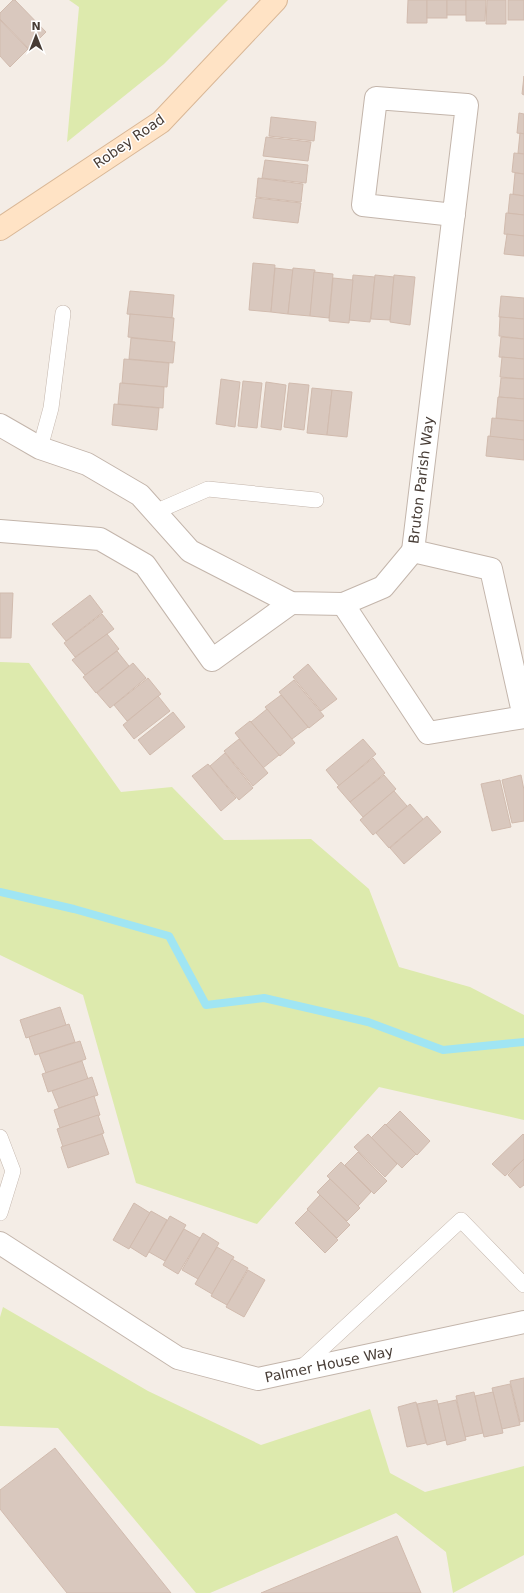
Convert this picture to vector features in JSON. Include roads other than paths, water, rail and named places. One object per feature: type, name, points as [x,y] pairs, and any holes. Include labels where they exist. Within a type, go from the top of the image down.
[{"type":"street","name":"Robey Road","points":[[0,229],[161,122],[276,0]]},
{"type":"street","name":"Bruton Parish Way","points":[[343,604],[428,733],[524,717],[491,569],[413,551],[454,215],[467,105],[376,98],[363,205],[454,215]]},
{"type":"street","points":[[0,425],[40,448],[87,464],[140,495],[190,551],[291,603],[343,604],[383,587],[413,551]]},
{"type":"street","points":[[0,531],[100,539],[145,565],[212,660],[291,603]]},
{"type":"street","name":"Palmer House Way","points":[[0,1242],[178,1358],[258,1379],[524,1322]]},
{"type":"lane","points":[[40,448],[51,408],[63,313]]},
{"type":"lane","points":[[155,512],[208,489],[316,500]]},
{"type":"lane","points":[[0,1137],[13,1171],[0,1214]]},
{"type":"lane","points":[[298,1370],[460,1220],[524,1285]]},
{"type":"waterway","points":[[0,892],[74,909],[169,936],[206,1005],[264,998],[368,1022],[443,1050],[524,1042]]}]
